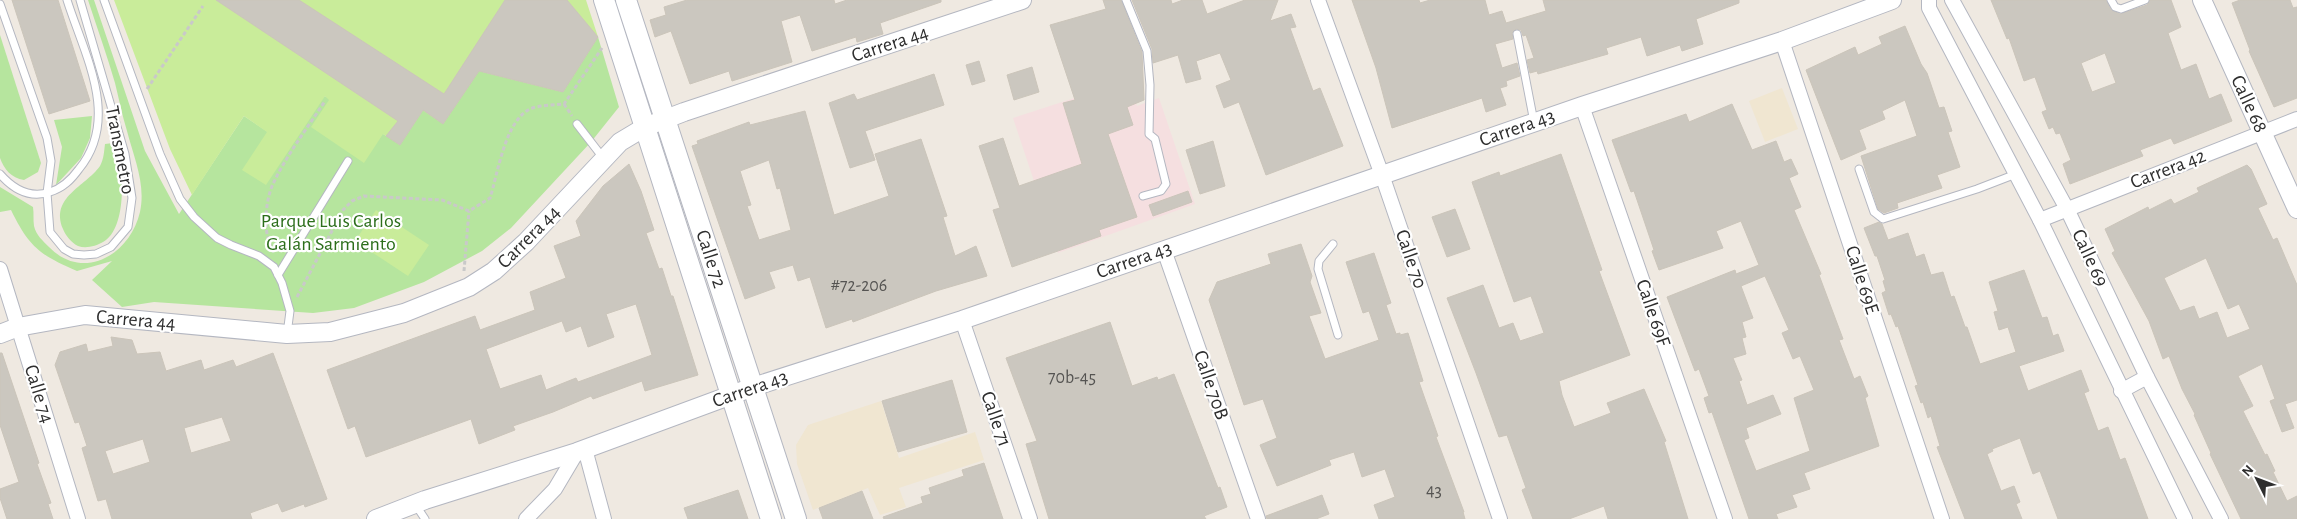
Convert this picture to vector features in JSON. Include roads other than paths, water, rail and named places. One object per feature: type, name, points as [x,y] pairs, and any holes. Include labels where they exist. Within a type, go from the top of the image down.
[{"type":"main road","name":"Calle 72","points":[[604,0],[771,519]]},
{"type":"main road","name":"Calle 72","points":[[626,0],[796,519]]},
{"type":"street","name":"Carrera 44","points":[[0,334],[18,328],[85,315],[287,334],[330,332],[404,313],[469,288],[494,271],[526,242],[627,136],[665,119],[1022,0]]},
{"type":"street","name":"Calle 70","points":[[1318,0],[1382,175],[1500,519]]},
{"type":"street","name":"Carrera 43","points":[[376,519],[415,503],[581,451],[753,386],[962,320],[1534,122],[1782,41],[1892,0]]},
{"type":"street","name":"Calle 69","points":[[1929,0],[1929,8],[2040,220],[2185,519]]},
{"type":"street","name":"Calle 69","points":[[1952,0],[2067,209],[2147,377],[2221,519]]},
{"type":"street","name":"Calle 68","points":[[2202,0],[2297,209]]},
{"type":"street","name":"Calle 69E","points":[[1782,41],[1942,519]]},
{"type":"street","name":"Calle 69F","points":[[1582,106],[1725,519]]},
{"type":"street","name":"Carrera 42","points":[[2040,220],[2297,120]]},
{"type":"street","name":"Calle 70B","points":[[1164,250],[1258,519]]},
{"type":"street","name":"Calle 74","points":[[0,269],[78,519]]},
{"type":"street","name":"Calle 71","points":[[962,320],[1030,519]]},
{"type":"street","points":[[2122,391],[2147,377]]},
{"type":"street","points":[[526,519],[555,489],[581,451]]},
{"type":"street","points":[[581,451],[604,519]]},
{"type":"lane","name":"Transmetro","points":[[47,193],[61,188],[82,166],[92,152],[99,126],[96,90],[67,0]]},
{"type":"lane","name":"Transmetro","points":[[0,4],[46,138],[51,161],[47,193],[50,232],[60,245],[73,254],[84,255],[96,254],[110,247],[128,227],[132,198],[125,154],[80,0]]},
{"type":"lane","points":[[104,0],[165,168],[184,205],[217,238],[260,256],[274,267],[290,310],[287,334]]},
{"type":"lane","points":[[1126,0],[1147,51],[1150,85],[1148,134],[1155,139],[1166,184],[1161,191],[1143,196]]},
{"type":"lane","points":[[2111,0],[2121,10],[2145,0]]},
{"type":"lane","points":[[1517,34],[1534,122]]},
{"type":"lane","points":[[577,124],[604,158]]},
{"type":"lane","points":[[278,275],[348,161]]},
{"type":"lane","points":[[1859,169],[1874,212],[1883,219],[1977,189],[2016,174]]},
{"type":"lane","points":[[0,174],[14,189],[28,194],[47,193]]},
{"type":"lane","points":[[1334,244],[1319,261],[1318,269],[1338,335]]},
{"type":"lane","points":[[415,503],[424,519]]},
{"type":"park label","name":"Parque Luis Carlos Galán Sarmiento","points":[[331,232]]}]
